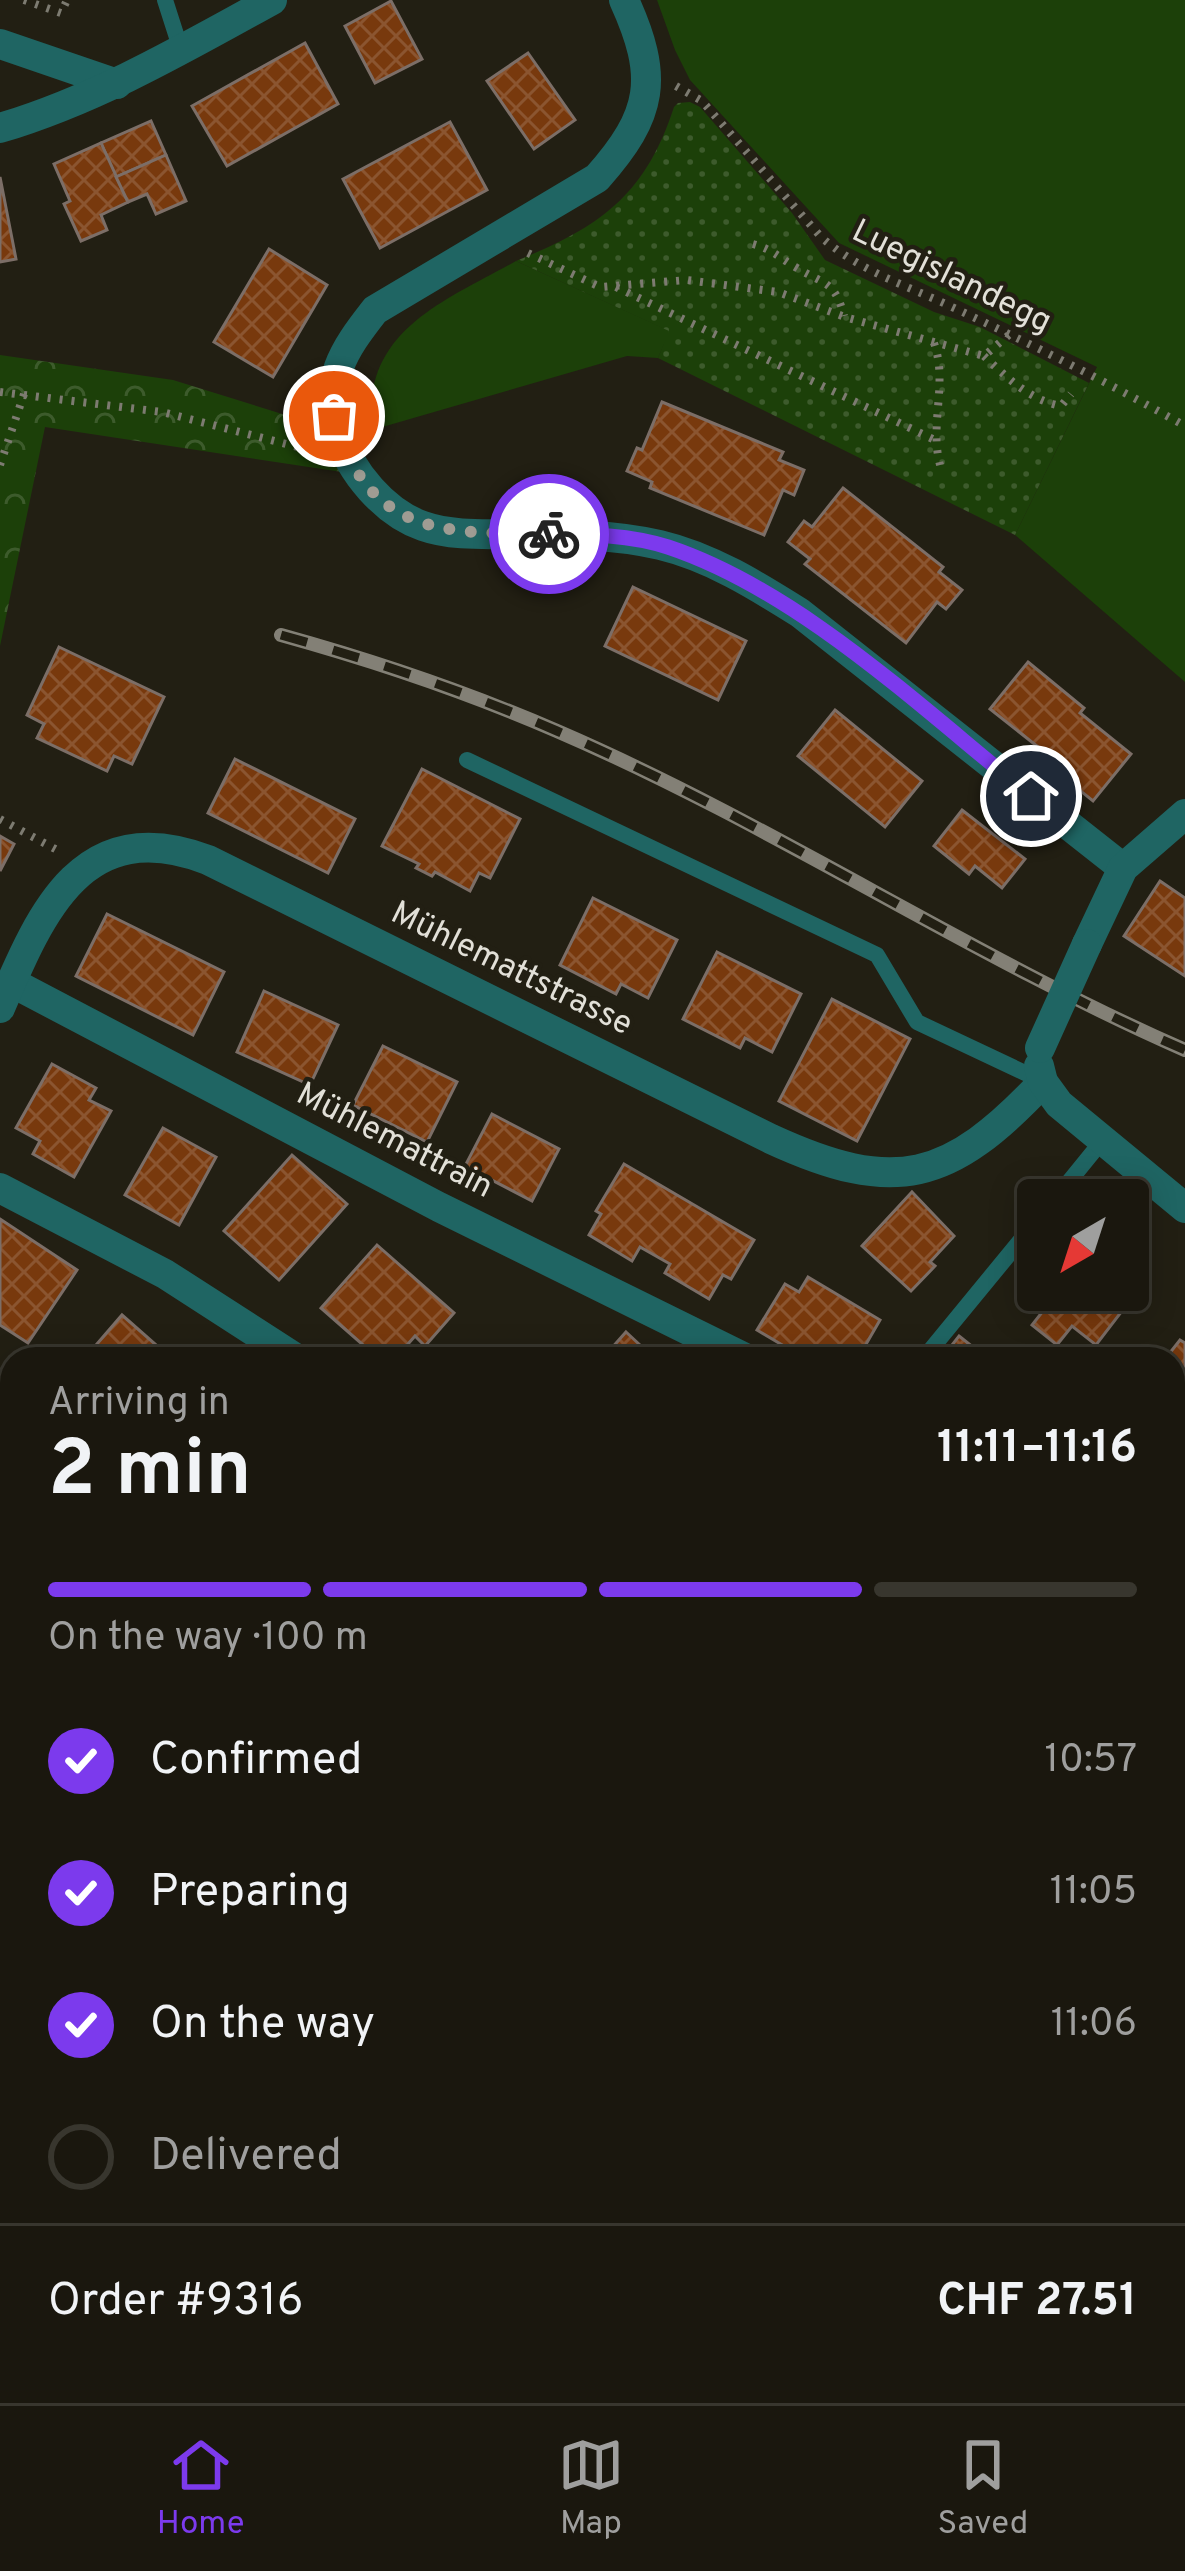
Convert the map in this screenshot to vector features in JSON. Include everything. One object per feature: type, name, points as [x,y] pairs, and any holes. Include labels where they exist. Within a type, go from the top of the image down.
[{"type":"street","points":[[0,128],[61,110],[272,0]]},
{"type":"street","points":[[624,0],[641,38],[649,80],[639,115],[621,150],[597,178],[419,280],[376,310],[349,344],[333,379],[334,416],[344,451],[363,482],[422,526],[466,534],[596,534],[664,546],[743,578],[800,613],[1123,868]]},
{"type":"street","points":[[0,44],[116,84]]},
{"type":"street","points":[[1185,814],[1123,868],[1040,1048],[1042,1082],[1058,1104],[1185,1208]]},
{"type":"street","name":"Mühlemattstrasse","points":[[85,866],[113,852],[150,848],[208,860],[771,1139],[838,1167],[866,1173],[933,1168],[1004,1118],[1042,1082]]},
{"type":"street","points":[[6,995],[54,899],[85,866]]},
{"type":"street","name":"Mühlemattrain","points":[[6,995],[723,1347]]},
{"type":"street","points":[[0,1188],[165,1274],[278,1347]]},
{"type":"lane","points":[[165,0],[181,50]]},
{"type":"lane","points":[[467,760],[877,955],[917,1022],[1042,1082]]},
{"type":"lane","points":[[1071,1179],[1102,1141]]},
{"type":"lane","points":[[933,1347],[1017,1245]]},
{"type":"path","points":[[24,0],[61,14],[67,0]]},
{"type":"path","name":"Luegislandegg","points":[[675,86],[702,101],[821,237],[844,256],[894,284],[1010,334],[1185,426]]},
{"type":"path","points":[[753,244],[826,282],[839,295],[845,317]]},
{"type":"path","points":[[525,252],[599,287],[686,280],[778,292],[845,317],[984,356],[1009,379],[1049,404],[1061,406],[1071,394]]},
{"type":"path","points":[[614,286],[937,441]]},
{"type":"path","points":[[984,356],[1010,334]]},
{"type":"path","points":[[933,342],[942,365],[937,441],[942,470]]},
{"type":"path","points":[[0,392],[162,412],[319,452]]},
{"type":"path","points":[[0,466],[24,394]]},
{"type":"path","points":[[0,819],[85,866]]},
{"type":"green space","points":[[657,0],[1185,0],[1185,682],[1015,535],[1097,367],[839,243],[690,80]]},
{"type":"green space","points":[[690,102],[700,107],[792,213],[825,260],[934,312],[980,327],[1089,383],[1015,535],[658,358],[669,331],[516,261],[572,235],[616,205],[649,164],[674,107]]},
{"type":"green space","points":[[516,261],[670,331],[658,358],[627,356],[372,430],[372,396],[393,344],[435,306]]},
{"type":"green space","points":[[0,355],[173,380],[324,427],[342,472],[45,427],[0,646]]},
{"type":"building","points":[[391,1],[422,59],[375,83],[345,26]]},
{"type":"building","points":[[305,43],[338,104],[227,166],[192,106]]},
{"type":"building","points":[[528,53],[575,120],[534,149],[487,81]]},
{"type":"building","points":[[151,121],[166,155],[116,177],[101,143]]},
{"type":"building","points":[[450,122],[487,190],[380,248],[343,179]]},
{"type":"building","points":[[101,143],[128,202],[101,215],[107,230],[81,241],[64,204],[70,201],[54,164]]},
{"type":"building","points":[[166,155],[186,201],[156,214],[147,194],[128,202],[116,177]]},
{"type":"building","points":[[0,177],[16,259],[0,262]]},
{"type":"building","points":[[269,249],[327,285],[273,377],[214,342]]},
{"type":"building","points":[[662,402],[783,452],[779,460],[804,470],[794,495],[783,490],[764,535],[650,488],[652,482],[627,471],[637,448],[642,450]]},
{"type":"building","points":[[843,488],[943,567],[939,572],[962,590],[946,609],[937,602],[906,643],[805,564],[810,559],[788,542],[804,521],[812,527]]},
{"type":"building","points":[[633,587],[746,641],[718,700],[605,646]]},
{"type":"building","points":[[59,647],[164,697],[132,764],[114,756],[107,771],[37,738],[44,724],[27,715]]},
{"type":"building","points":[[1028,662],[1131,754],[1093,801],[1042,760],[1047,754],[990,709]]},
{"type":"building","points":[[835,710],[922,781],[885,827],[798,756]]},
{"type":"building","points":[[235,759],[355,819],[328,873],[208,813]]},
{"type":"building","points":[[422,769],[520,819],[490,878],[479,873],[470,891],[435,872],[432,876],[416,868],[419,864],[382,846]]},
{"type":"building","points":[[962,810],[1025,859],[1002,888],[975,866],[969,874],[934,846]]},
{"type":"building","points":[[0,836],[14,844],[0,871]]},
{"type":"building","points":[[1160,881],[1185,898],[1185,976],[1124,936]]},
{"type":"building","points":[[593,898],[677,940],[648,998],[621,984],[616,994],[560,965]]},
{"type":"building","points":[[107,914],[224,972],[193,1035],[76,976]]},
{"type":"building","points":[[717,952],[801,994],[772,1052],[745,1038],[740,1048],[683,1019]]},
{"type":"building","points":[[264,991],[338,1025],[310,1085],[237,1052]]},
{"type":"building","points":[[832,999],[910,1039],[857,1141],[779,1101]]},
{"type":"building","points":[[383,1046],[457,1082],[427,1142],[353,1105]]},
{"type":"building","points":[[52,1064],[96,1088],[89,1100],[111,1111],[74,1177],[33,1154],[40,1141],[16,1128]]},
{"type":"building","points":[[492,1114],[559,1149],[532,1201],[465,1166]]},
{"type":"building","points":[[163,1128],[216,1157],[179,1225],[125,1195]]},
{"type":"building","points":[[292,1155],[347,1204],[279,1280],[224,1231]]},
{"type":"building","points":[[624,1164],[754,1240],[731,1279],[723,1275],[709,1299],[665,1273],[670,1264],[640,1247],[632,1261],[589,1235],[601,1214],[596,1211]]},
{"type":"building","points":[[912,1192],[954,1236],[911,1291],[862,1246]]},
{"type":"building","points":[[0,1219],[77,1270],[28,1343],[0,1325]]},
{"type":"building","points":[[377,1245],[454,1313],[425,1346],[415,1336],[405,1347],[365,1347],[321,1308]]},
{"type":"building","points":[[808,1277],[880,1320],[866,1347],[786,1347],[757,1330],[785,1284],[799,1292]]},
{"type":"building","points":[[1043,1311],[1122,1311],[1096,1345],[1072,1326],[1057,1345],[1032,1325]]},
{"type":"building","points":[[122,1315],[158,1347],[94,1347]]},
{"type":"building","points":[[626,1332],[642,1347],[613,1347]]},
{"type":"building","points":[[959,1336],[973,1347],[950,1347]]},
{"type":"railway","points":[[281,635],[455,690],[557,731],[716,807],[1027,974],[1185,1050]]},
{"type":"way so far","points":[[334,416],[344,451],[363,482],[422,526],[466,534],[549,534]]},
{"type":"route","points":[[549,534],[596,534],[664,546],[743,578],[800,613],[1031,796]]}]
